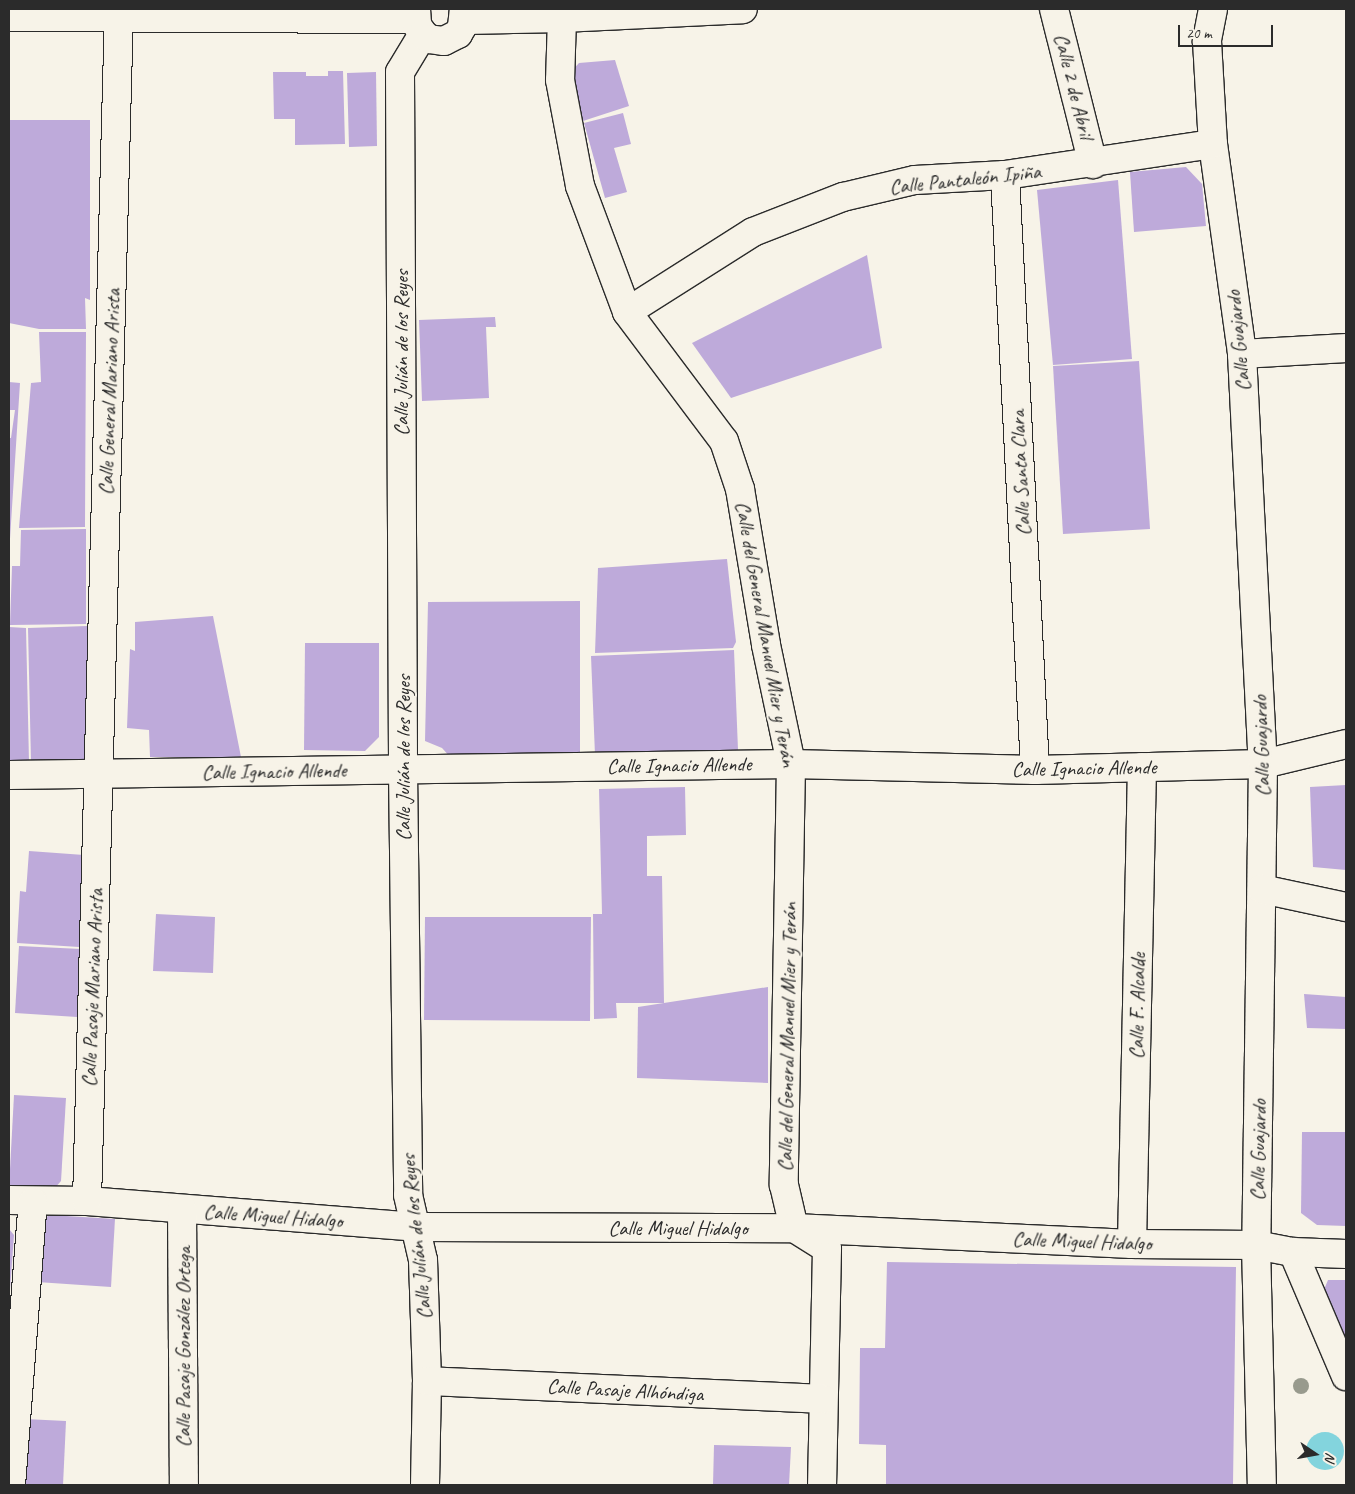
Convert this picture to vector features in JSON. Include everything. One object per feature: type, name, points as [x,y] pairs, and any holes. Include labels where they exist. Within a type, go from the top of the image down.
[{"type":"street","points":[[9,17],[119,12],[418,21],[436,41],[452,39],[458,34],[464,14],[562,18],[743,9]]},
{"type":"street","name":"Calle 2 de Abril","points":[[1054,9],[1093,164]]},
{"type":"street","name":"Calle Guajardo","points":[[1213,9],[1207,41],[1213,144],[1242,354],[1263,764],[1256,1245],[1262,1485]]},
{"type":"street","name":"Calle General Mariano Arista","points":[[98,774],[119,12]]},
{"type":"street","name":"Calle del General Manuel Mier y Terán","points":[[562,18],[560,80],[580,186],[627,312],[724,441],[740,490],[766,645],[791,764],[784,1186],[794,1228]]},
{"type":"street","name":"Calle Julián de los Reyes","points":[[418,21],[400,72],[403,769],[408,1195],[423,1260],[427,1381],[424,1485]]},
{"type":"street","name":"Calle Pantaleón Ipiña","points":[[627,312],[753,232],[843,197],[915,180],[1005,175],[1093,164],[1213,144]]},
{"type":"street","name":"Calle Santa Clara","points":[[1005,175],[1035,770]]},
{"type":"street","points":[[1242,354],[1346,348]]},
{"type":"street","name":"Calle Ignacio Allende","points":[[9,776],[791,764],[1035,770],[1263,764],[1346,744]]},
{"type":"street","name":"Calle F. Alcalde","points":[[1132,1244],[1142,767]]},
{"type":"street","name":"Calle Pasaje Mariano Arista","points":[[87,1201],[98,774]]},
{"type":"street","points":[[1262,889],[1346,907]]},
{"type":"street","points":[[11,1485],[21,1201]]},
{"type":"street","name":"Calle Miguel Hidalgo","points":[[21,1201],[87,1201],[416,1227],[794,1228],[1132,1244],[1256,1245],[1293,1252],[1346,1254]]},
{"type":"street","name":"Calle Pasaje González Ortega","points":[[182,1209],[184,1485]]},
{"type":"street","points":[[794,1228],[827,1249],[822,1399],[822,1485]]},
{"type":"street","points":[[1293,1252],[1346,1376]]},
{"type":"street","name":"Calle Pasaje Alhóndiga","points":[[427,1381],[822,1399]]},
{"type":"water","points":[[1325,1432],[1339,1437],[1344,1451],[1339,1465],[1325,1470],[1311,1465],[1306,1451],[1311,1437]]},
{"type":"building","points":[[615,60],[629,106],[583,121],[568,75],[579,63]]},
{"type":"building","points":[[328,71],[343,71],[345,144],[295,145],[295,119],[274,119],[273,72],[306,72],[306,76],[328,76]]},
{"type":"building","points":[[376,72],[377,146],[349,147],[347,73]]},
{"type":"building","points":[[623,113],[631,144],[614,148],[627,192],[605,198],[584,123]]},
{"type":"building","points":[[9,120],[90,120],[90,300],[85,298],[86,329],[39,329],[9,323]]},
{"type":"building","points":[[1186,167],[1202,184],[1206,226],[1134,232],[1130,172]]},
{"type":"building","points":[[1118,180],[1132,359],[1053,365],[1037,190]]},
{"type":"building","points":[[867,255],[882,348],[731,398],[692,343]]},
{"type":"building","points":[[495,317],[496,327],[486,327],[489,398],[422,401],[419,320]]},
{"type":"building","points":[[39,332],[86,332],[85,527],[19,528],[31,383],[41,382]]},
{"type":"building","points":[[1139,361],[1150,529],[1063,534],[1053,366]]},
{"type":"building","points":[[9,382],[20,383],[10,539],[9,438],[11,438],[15,410],[9,410]]},
{"type":"building","points":[[86,529],[86,624],[10,625],[12,566],[20,566],[21,530]]},
{"type":"building","points":[[727,559],[736,642],[733,648],[595,653],[598,568]]},
{"type":"building","points":[[580,601],[580,759],[452,759],[442,748],[425,741],[428,602]]},
{"type":"building","points":[[213,616],[241,757],[150,757],[149,730],[127,728],[130,649],[135,651],[135,622]]},
{"type":"building","points":[[87,626],[88,762],[31,762],[28,628]]},
{"type":"building","points":[[9,627],[26,628],[29,762],[9,762]]},
{"type":"building","points":[[305,643],[379,643],[379,737],[365,751],[304,750]]},
{"type":"building","points":[[734,650],[738,750],[595,755],[591,656]]},
{"type":"building","points":[[1346,785],[1346,870],[1313,867],[1310,787]]},
{"type":"building","points":[[685,787],[686,835],[647,836],[647,876],[662,876],[664,1003],[616,1003],[617,1018],[594,1019],[593,914],[602,914],[599,789]]},
{"type":"building","points":[[29,851],[84,855],[79,947],[17,943],[20,891],[26,892]]},
{"type":"building","points":[[156,914],[215,917],[213,973],[153,971]]},
{"type":"building","points":[[425,917],[591,917],[590,1021],[424,1020]]},
{"type":"building","points":[[19,946],[81,949],[77,1017],[15,1013]]},
{"type":"building","points":[[768,987],[768,1083],[637,1078],[638,1007]]},
{"type":"building","points":[[1304,994],[1346,997],[1346,1029],[1307,1028]]},
{"type":"building","points":[[14,1095],[66,1098],[61,1181],[54,1189],[9,1188]]},
{"type":"building","points":[[1302,1132],[1346,1132],[1346,1226],[1317,1225],[1301,1213]]},
{"type":"building","points":[[50,1215],[115,1219],[111,1287],[37,1282],[41,1220]]},
{"type":"building","points":[[9,1229],[14,1235],[10,1290],[9,1290]]},
{"type":"building","points":[[887,1262],[1236,1267],[1233,1485],[886,1485],[886,1445],[859,1444],[860,1348],[885,1348]]},
{"type":"building","points":[[1328,1280],[1346,1280],[1346,1349],[1323,1292]]},
{"type":"building","points":[[25,1419],[66,1421],[63,1485],[21,1485]]},
{"type":"building","points":[[714,1445],[791,1447],[789,1485],[713,1485]]}]
